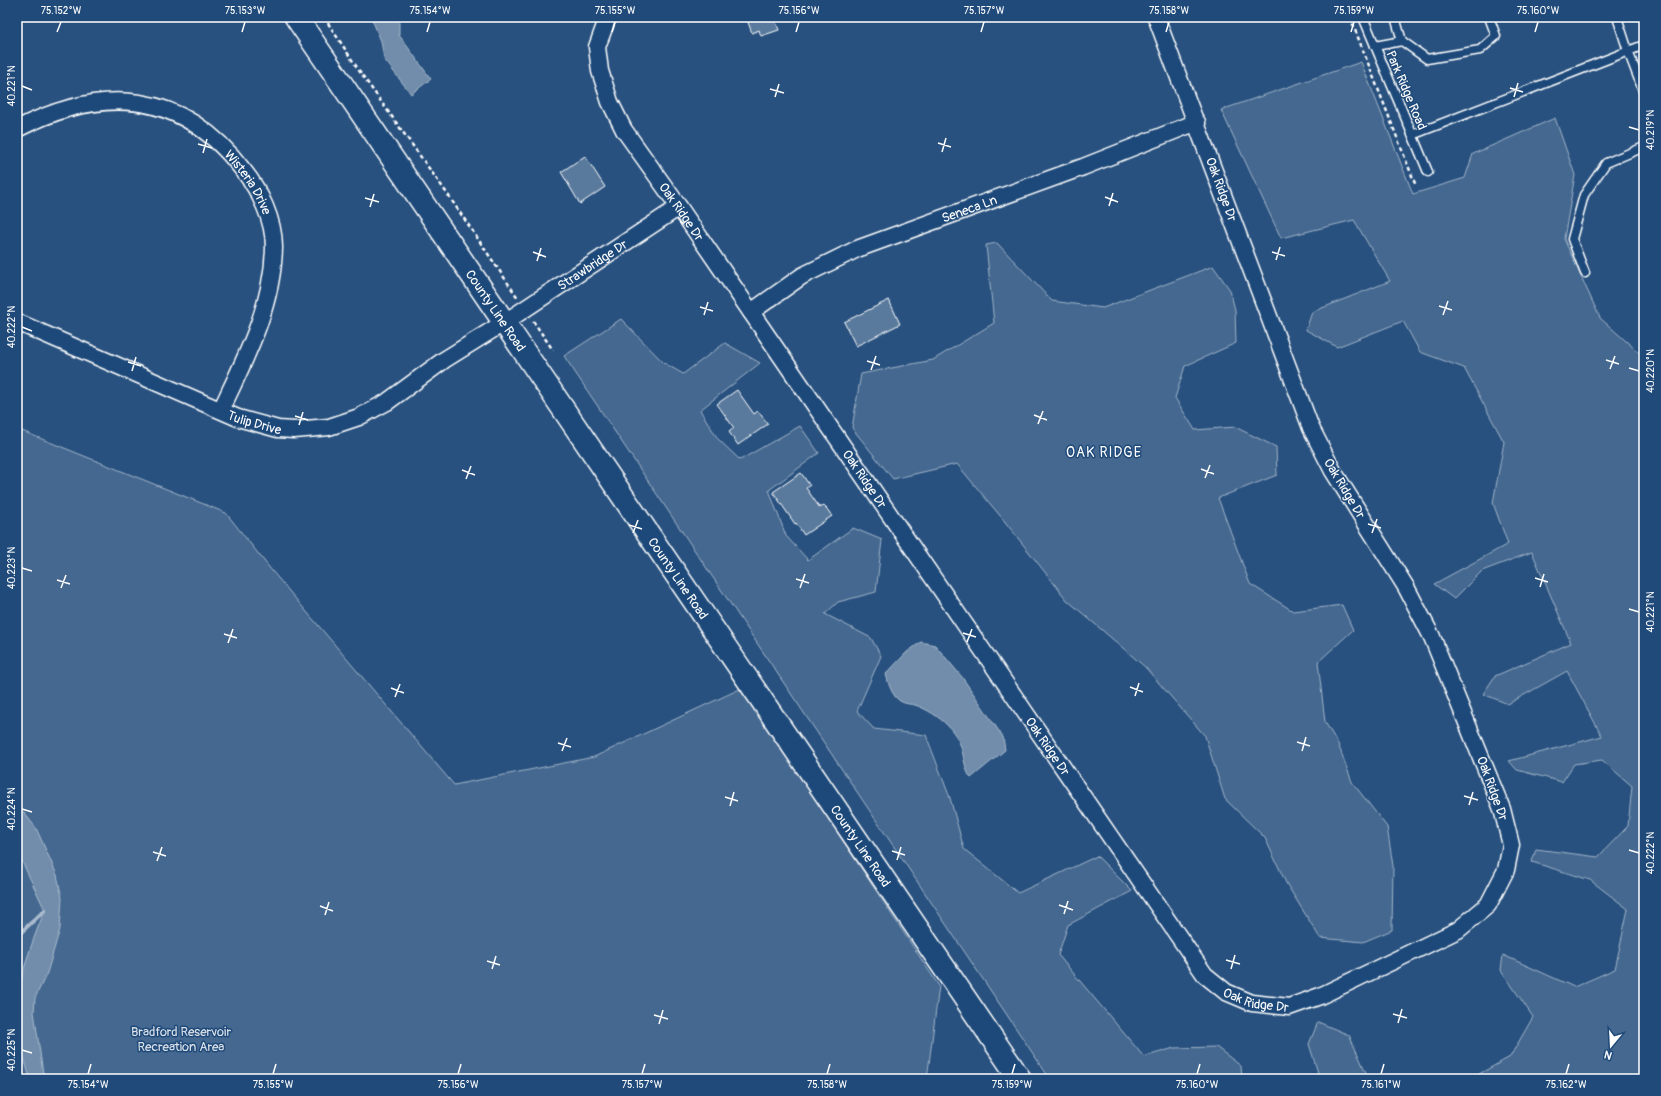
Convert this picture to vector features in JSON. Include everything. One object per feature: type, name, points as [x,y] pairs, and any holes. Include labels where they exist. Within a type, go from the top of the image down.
[{"type":"main road","name":"County Line Road","points":[[296,17],[1020,1079]]},
{"type":"street","name":"Oak Ridge Dr","points":[[608,17],[597,47],[600,71],[610,102],[624,130],[679,207],[1205,975],[1226,992],[1252,1002],[1289,1006],[1320,996],[1458,930],[1488,905],[1506,870],[1511,845],[1502,809],[1432,637],[1406,587],[1333,471],[1310,428],[1156,17]]},
{"type":"street","name":"Wisteria Drive","points":[[17,129],[73,106],[97,102],[135,102],[151,104],[181,115],[208,132],[230,153],[250,178],[261,197],[272,228],[274,246],[273,264],[268,296],[254,337],[220,410]]},
{"type":"street","name":"Seneca Ln","points":[[751,312],[802,276],[857,249],[1083,167],[1196,122]]},
{"type":"street","name":"Strawbridge Dr","points":[[505,322],[524,308],[679,207]]},
{"type":"street","name":"Tulip Drive","points":[[17,322],[238,418],[278,429],[310,429],[344,423],[387,402],[444,360],[505,322]]},
{"type":"lane","name":"Park Ridge Road","points":[[1363,17],[1428,172]]},
{"type":"lane","points":[[1395,17],[1402,41],[1428,59],[1480,50],[1496,36],[1489,17]]},
{"type":"lane","points":[[1617,17],[1644,93]]},
{"type":"lane","points":[[1375,46],[1402,41]]},
{"type":"lane","points":[[1412,135],[1644,45]]},
{"type":"lane","points":[[1585,273],[1572,239],[1584,196],[1606,163],[1644,147]]},
{"type":"path","points":[[324,17],[362,75],[446,192],[553,350]]},
{"type":"path","points":[[1350,17],[1416,186]]},
{"type":"green space","points":[[1361,62],[1413,194],[1465,178],[1473,154],[1555,118],[1575,175],[1564,239],[1600,318],[1644,357],[1644,1079],[1470,1079],[1510,1057],[1533,1017],[1501,970],[1503,955],[1574,987],[1615,969],[1628,909],[1590,880],[1532,862],[1536,849],[1598,857],[1628,826],[1632,786],[1602,760],[1574,764],[1562,782],[1517,770],[1509,761],[1602,736],[1567,671],[1508,704],[1483,694],[1495,676],[1571,643],[1532,552],[1482,571],[1454,599],[1434,584],[1508,544],[1493,503],[1504,442],[1464,368],[1420,352],[1403,321],[1337,347],[1306,330],[1312,312],[1390,281],[1354,220],[1281,238],[1221,110]]},
{"type":"green space","points":[[997,243],[1052,301],[1103,308],[1213,266],[1230,290],[1235,310],[1236,343],[1185,366],[1175,398],[1195,430],[1235,427],[1276,447],[1277,475],[1218,498],[1250,584],[1293,611],[1342,605],[1353,630],[1318,662],[1325,722],[1338,744],[1352,782],[1387,827],[1393,866],[1392,930],[1363,942],[1320,938],[1286,883],[1265,838],[1225,799],[1205,736],[1145,667],[1067,600],[957,464],[893,479],[852,428],[861,374],[933,360],[994,323],[986,245]]},
{"type":"green space","points":[[621,319],[664,363],[683,374],[725,343],[760,363],[700,410],[718,439],[740,460],[800,426],[819,453],[769,490],[786,536],[808,560],[853,528],[882,540],[876,592],[838,602],[825,614],[871,638],[881,656],[857,711],[874,729],[926,735],[950,798],[964,849],[1018,893],[1097,856],[1132,891],[1068,925],[1058,955],[1144,1057],[1174,1048],[1216,1047],[1241,1066],[1242,1079],[1050,1079],[564,356]]},
{"type":"green space","name":"Bradford Reservoir Recreation Area","points":[[17,429],[226,513],[272,571],[454,785],[594,757],[742,688],[939,986],[927,1079],[17,1079]]},
{"type":"green space","points":[[1318,1022],[1349,1035],[1369,1079],[1320,1079],[1309,1044]]},
{"type":"shaded area","points":[[371,17],[399,17],[399,35],[431,79],[411,94],[384,59],[381,41]]},
{"type":"shaded area","points":[[921,642],[935,645],[962,677],[1003,737],[1005,750],[971,778],[967,771],[960,744],[950,728],[928,711],[897,699],[889,685],[886,674],[907,652]]},
{"type":"shaded area","points":[[17,804],[36,828],[57,875],[62,898],[60,929],[47,973],[35,998],[34,1012],[43,1073],[55,1079],[30,1079],[17,1031],[17,1003],[20,986],[34,937],[45,910],[17,851]]},
{"type":"building","points":[[746,17],[774,17],[779,30],[761,36],[759,30],[752,33]]},
{"type":"building","points":[[585,156],[605,187],[580,204],[561,172]]},
{"type":"building","points":[[889,300],[900,324],[856,346],[844,322]]},
{"type":"building","points":[[737,390],[754,414],[758,411],[768,424],[738,445],[729,432],[734,428],[717,404]]},
{"type":"building","points":[[801,473],[810,486],[806,488],[820,508],[824,505],[832,516],[804,535],[773,492]]},
{"type":"waterway","points":[[17,936],[45,910]]},
{"type":"district","name":"OAK RIDGE","points":[[1104,452]]}]
